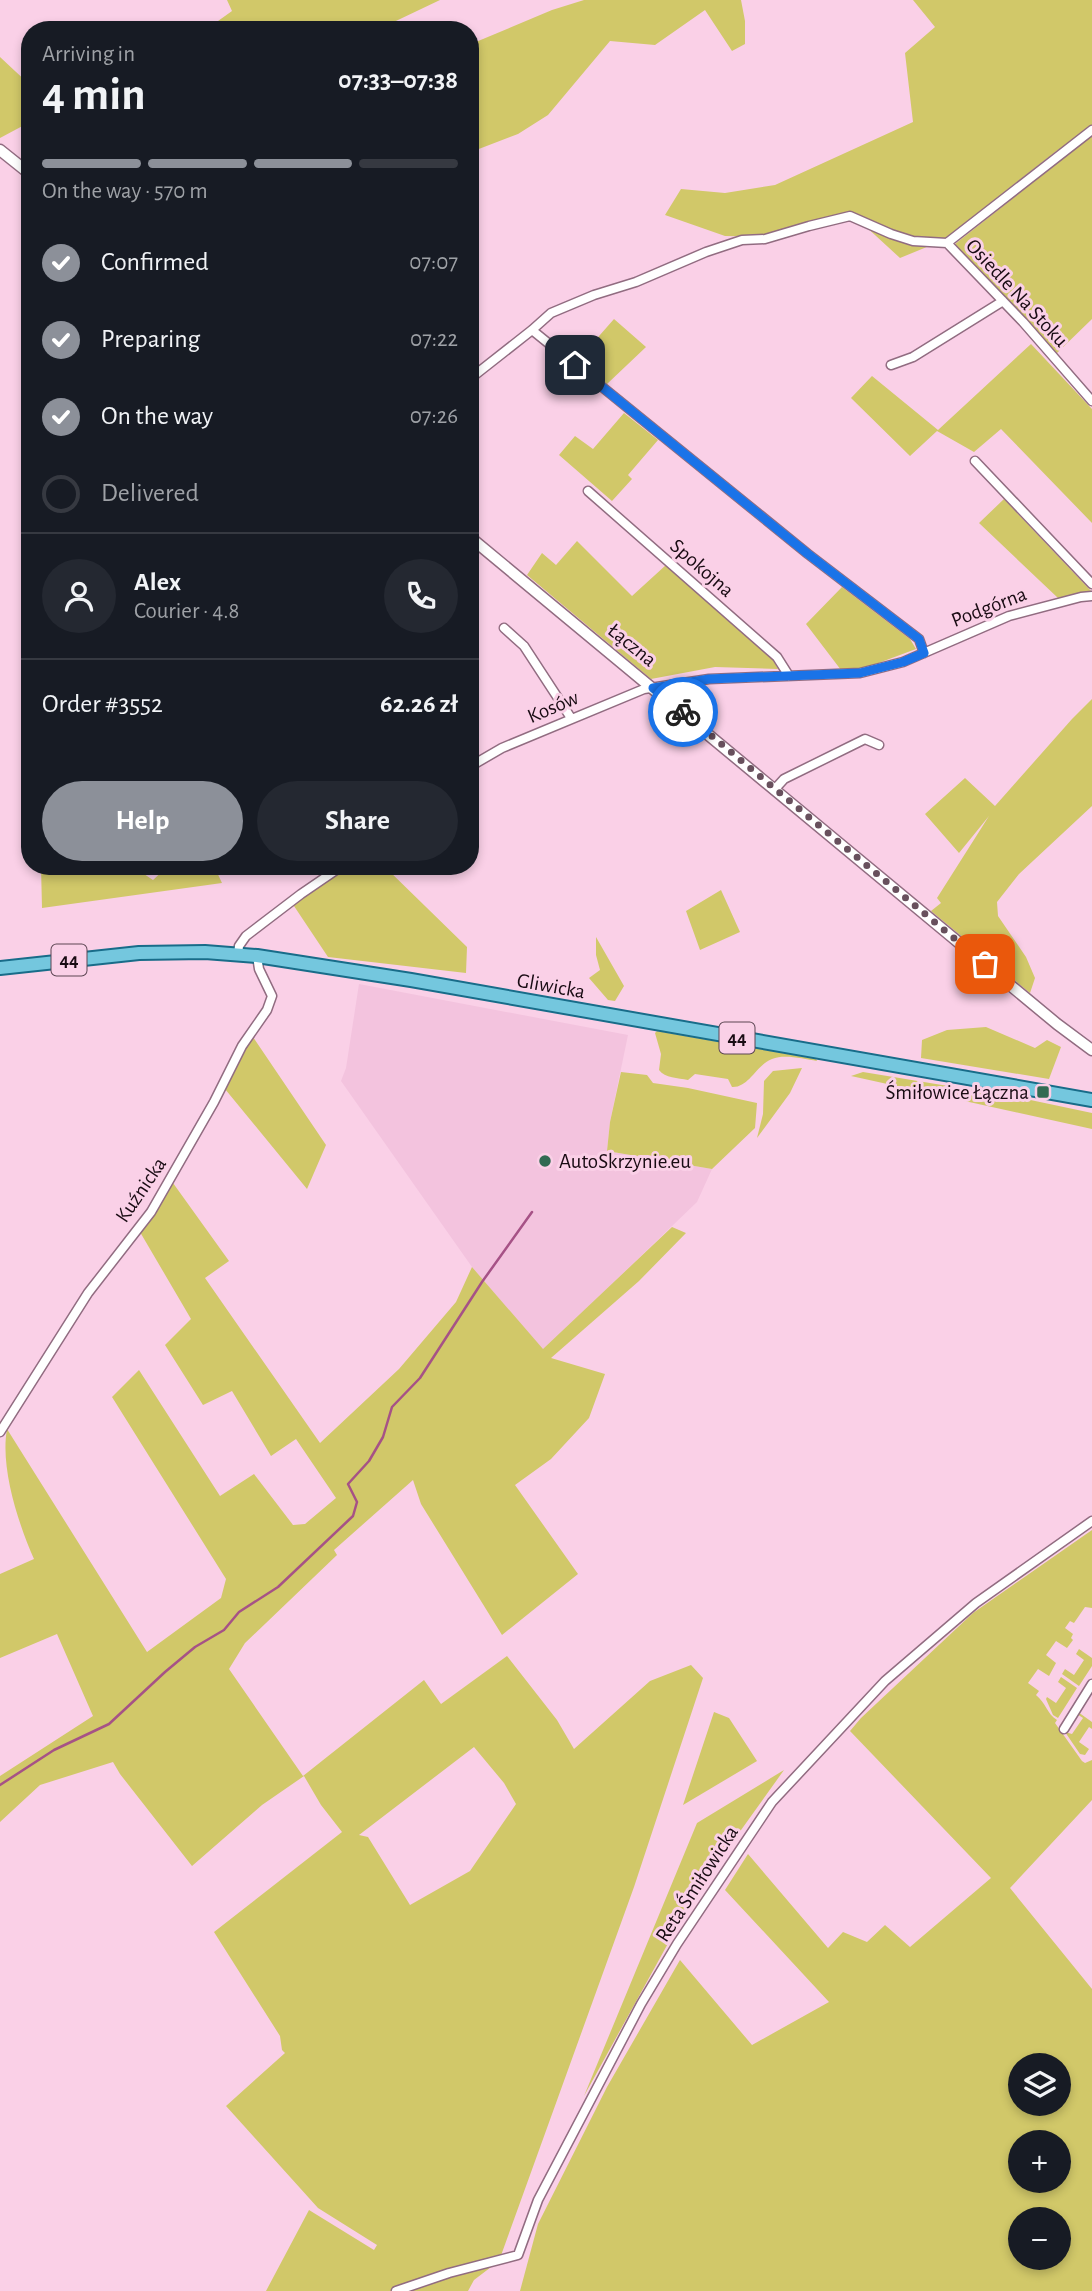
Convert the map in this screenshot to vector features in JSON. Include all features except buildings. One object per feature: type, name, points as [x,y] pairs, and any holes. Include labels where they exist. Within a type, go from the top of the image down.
[{"type":"main road","name":"Gliwicka","points":[[0,968],[121,954],[179,952],[257,956],[411,980],[1092,1100]]},
{"type":"street","points":[[947,243],[1092,130]]},
{"type":"street","points":[[0,150],[21,167]]},
{"type":"street","name":"Osiedle Na Stoku","points":[[532,330],[551,313],[594,295],[636,282],[706,252],[742,240],[765,240],[850,216],[913,241],[947,243],[1092,401]]},
{"type":"street","points":[[891,365],[913,357],[1003,302]]},
{"type":"street","points":[[479,372],[532,330],[808,554],[919,639],[924,653]]},
{"type":"street","points":[[975,461],[1092,584]]},
{"type":"street","name":"Spokojna","points":[[588,491],[777,657],[789,676]]},
{"type":"street","name":"Łączna","points":[[479,545],[1057,1024],[1092,1050]]},
{"type":"street","name":"Podgórna","points":[[653,688],[709,679],[860,673],[903,662],[1009,615],[1069,599],[1092,596]]},
{"type":"street","points":[[505,628],[524,646],[571,718]]},
{"type":"street","name":"Kosów","points":[[479,761],[502,748],[571,718],[644,689],[653,688]]},
{"type":"street","points":[[774,790],[784,779],[865,739],[879,745]]},
{"type":"street","points":[[238,954],[239,946],[246,936],[329,875]]},
{"type":"street","name":"Kuźnicka","points":[[0,1432],[88,1293],[151,1212],[214,1102],[242,1046],[267,1010],[272,996],[259,969],[257,956]]},
{"type":"street","name":"Reta Śmiłowicka","points":[[396,2291],[449,2273],[518,2255],[538,2200],[641,2004],[677,1944],[772,1802],[885,1681],[976,1604],[1092,1521]]},
{"type":"street","points":[[1063,1729],[1092,1684]]},
{"type":"shaded area","points":[[227,0],[440,0],[396,21],[218,21],[232,11]]},
{"type":"shaded area","points":[[584,0],[741,0],[745,44],[732,51],[705,10],[655,45],[610,41],[548,115],[518,134],[479,149],[479,41],[552,10]]},
{"type":"shaded area","points":[[913,0],[1092,0],[1092,319],[1056,354],[955,244],[1064,158],[1059,149],[979,212],[956,235],[900,258],[851,213],[784,237],[725,236],[665,215],[681,189],[725,193],[775,185],[913,122],[905,53],[935,27]]},
{"type":"shaded area","points":[[0,57],[21,77],[21,127],[0,138]]},
{"type":"shaded area","points":[[614,319],[646,347],[607,384],[578,360]]},
{"type":"shaded area","points":[[1031,344],[1092,409],[1092,523],[1001,429],[974,452],[937,431],[910,456],[851,398],[872,376],[938,430]]},
{"type":"shaded area","points":[[624,413],[658,440],[628,475],[632,479],[612,501],[559,455],[575,436],[593,449]]},
{"type":"shaded area","points":[[1004,499],[1092,592],[1058,598],[979,523]]},
{"type":"shaded area","points":[[577,541],[632,596],[666,565],[773,660],[778,669],[715,667],[651,679],[527,575],[542,553],[556,565]]},
{"type":"shaded area","points":[[842,587],[910,639],[916,649],[857,671],[841,670],[806,624]]},
{"type":"shaded area","points":[[1092,699],[1092,806],[1019,874],[997,902],[998,916],[1026,957],[1035,978],[1030,993],[931,911],[941,903],[937,898],[989,816],[959,853],[925,814],[965,778],[995,806]]},
{"type":"shaded area","points":[[41,875],[146,875],[153,880],[158,875],[218,875],[222,883],[42,908]]},
{"type":"shaded area","points":[[329,875],[393,875],[467,947],[466,973],[328,957],[292,903]]},
{"type":"shaded area","points":[[721,890],[740,932],[700,950],[686,911]]},
{"type":"shaded area","points":[[596,937],[624,986],[615,1001],[608,1000],[589,978],[600,970],[596,955]]},
{"type":"shaded area","points":[[359,984],[628,1035],[610,1122],[607,1151],[712,1169],[697,1202],[543,1350],[472,1267],[341,1081],[346,1068]]},
{"type":"shaded area","points":[[986,1027],[1035,1048],[1047,1040],[1061,1047],[1049,1079],[921,1058],[922,1040],[947,1030]]},
{"type":"shaded area","points":[[657,1031],[817,1061],[788,1057],[772,1059],[743,1084],[732,1087],[728,1079],[695,1074],[688,1080],[676,1078],[659,1070],[661,1054],[655,1033]]},
{"type":"shaded area","points":[[253,1037],[326,1145],[307,1189],[225,1089]]},
{"type":"shaded area","points":[[802,1068],[790,1093],[757,1138],[763,1114],[764,1081],[773,1071]]},
{"type":"shaded area","points":[[621,1072],[647,1075],[653,1083],[757,1103],[755,1128],[712,1169],[607,1151],[610,1122]]},
{"type":"shaded area","points":[[863,1072],[1021,1098],[1092,1113],[1092,1129],[851,1076]]},
{"type":"shaded area","points":[[173,1183],[229,1261],[205,1278],[320,1443],[399,1369],[456,1302],[472,1267],[543,1349],[672,1227],[686,1233],[639,1281],[551,1358],[605,1374],[589,1418],[551,1459],[515,1485],[578,1574],[502,1635],[421,1504],[413,1480],[334,1550],[337,1555],[245,1643],[229,1669],[303,1776],[424,1680],[441,1704],[507,1656],[557,1720],[574,1749],[650,1681],[691,1665],[703,1678],[634,1887],[499,2261],[474,2280],[468,2291],[266,2291],[309,2210],[374,2250],[377,2245],[318,2208],[226,2106],[285,2053],[280,2036],[214,1932],[342,1832],[321,1805],[304,1776],[262,1805],[192,1866],[113,1762],[40,1785],[0,1822],[0,1776],[93,1716],[57,1634],[0,1658],[0,1574],[34,1559],[22,1529],[8,1477],[5,1444],[7,1429],[147,1652],[221,1598],[226,1579],[112,1397],[139,1370],[220,1496],[254,1474],[293,1525],[305,1524],[336,1498],[296,1439],[271,1456],[232,1391],[203,1405],[165,1345],[191,1319],[140,1232],[154,1215]],"holes":[[[474,1747],[504,1783],[516,1804],[470,1871],[410,1905],[368,1837],[359,1835]]]},
{"type":"shaded area","points":[[1092,1530],[1092,1608],[1085,1607],[1074,1623],[1070,1621],[1065,1628],[1073,1634],[1073,1640],[1067,1648],[1056,1641],[1046,1655],[1056,1663],[1049,1676],[1038,1669],[1028,1683],[1039,1691],[1036,1695],[1057,1720],[1055,1723],[1082,1761],[1085,1763],[1092,1760],[1092,1800],[1010,1888],[1092,1989],[1092,2291],[520,2291],[538,2224],[607,2087],[680,1960],[752,2045],[829,2002],[725,1890],[748,1854],[828,1948],[843,1932],[867,1942],[885,1925],[910,1947],[991,1878],[850,1731],[973,1613]]},
{"type":"shaded area","points":[[1079,1649],[1092,1658],[1092,1666],[1079,1686],[1062,1674],[1065,1669],[1074,1675],[1084,1660],[1076,1654]]},
{"type":"shaded area","points":[[1061,1677],[1077,1688],[1058,1718],[1053,1715],[1046,1699],[1047,1697],[1056,1703],[1066,1688],[1058,1682]]},
{"type":"shaded area","points":[[714,1712],[729,1718],[757,1761],[683,1805]]},
{"type":"shaded area","points":[[1078,1712],[1092,1722],[1092,1729],[1089,1727],[1079,1742],[1089,1749],[1085,1755],[1080,1754],[1065,1732],[1072,1734],[1083,1718]]},
{"type":"shaded area","points":[[784,1770],[731,1844],[671,1938],[584,2096],[697,1823]]},
{"type":"waterway","points":[[0,1785],[54,1750],[109,1724],[195,1647],[224,1630],[239,1612],[278,1587],[353,1516],[357,1502],[348,1484],[369,1461],[383,1437],[392,1407],[420,1378],[482,1282],[532,1212]]},
{"type":"way so far","points":[[683,712],[985,964]]},
{"type":"place","name":"Śmiłowice Łączna","points":[[1043,1092]]},
{"type":"place","name":"AutoSkrzynie.eu","points":[[545,1161]]},
{"type":"route","points":[[575,365],[808,554],[919,639],[924,653],[903,662],[842,676],[812,674],[709,679],[653,688],[683,712]]}]
